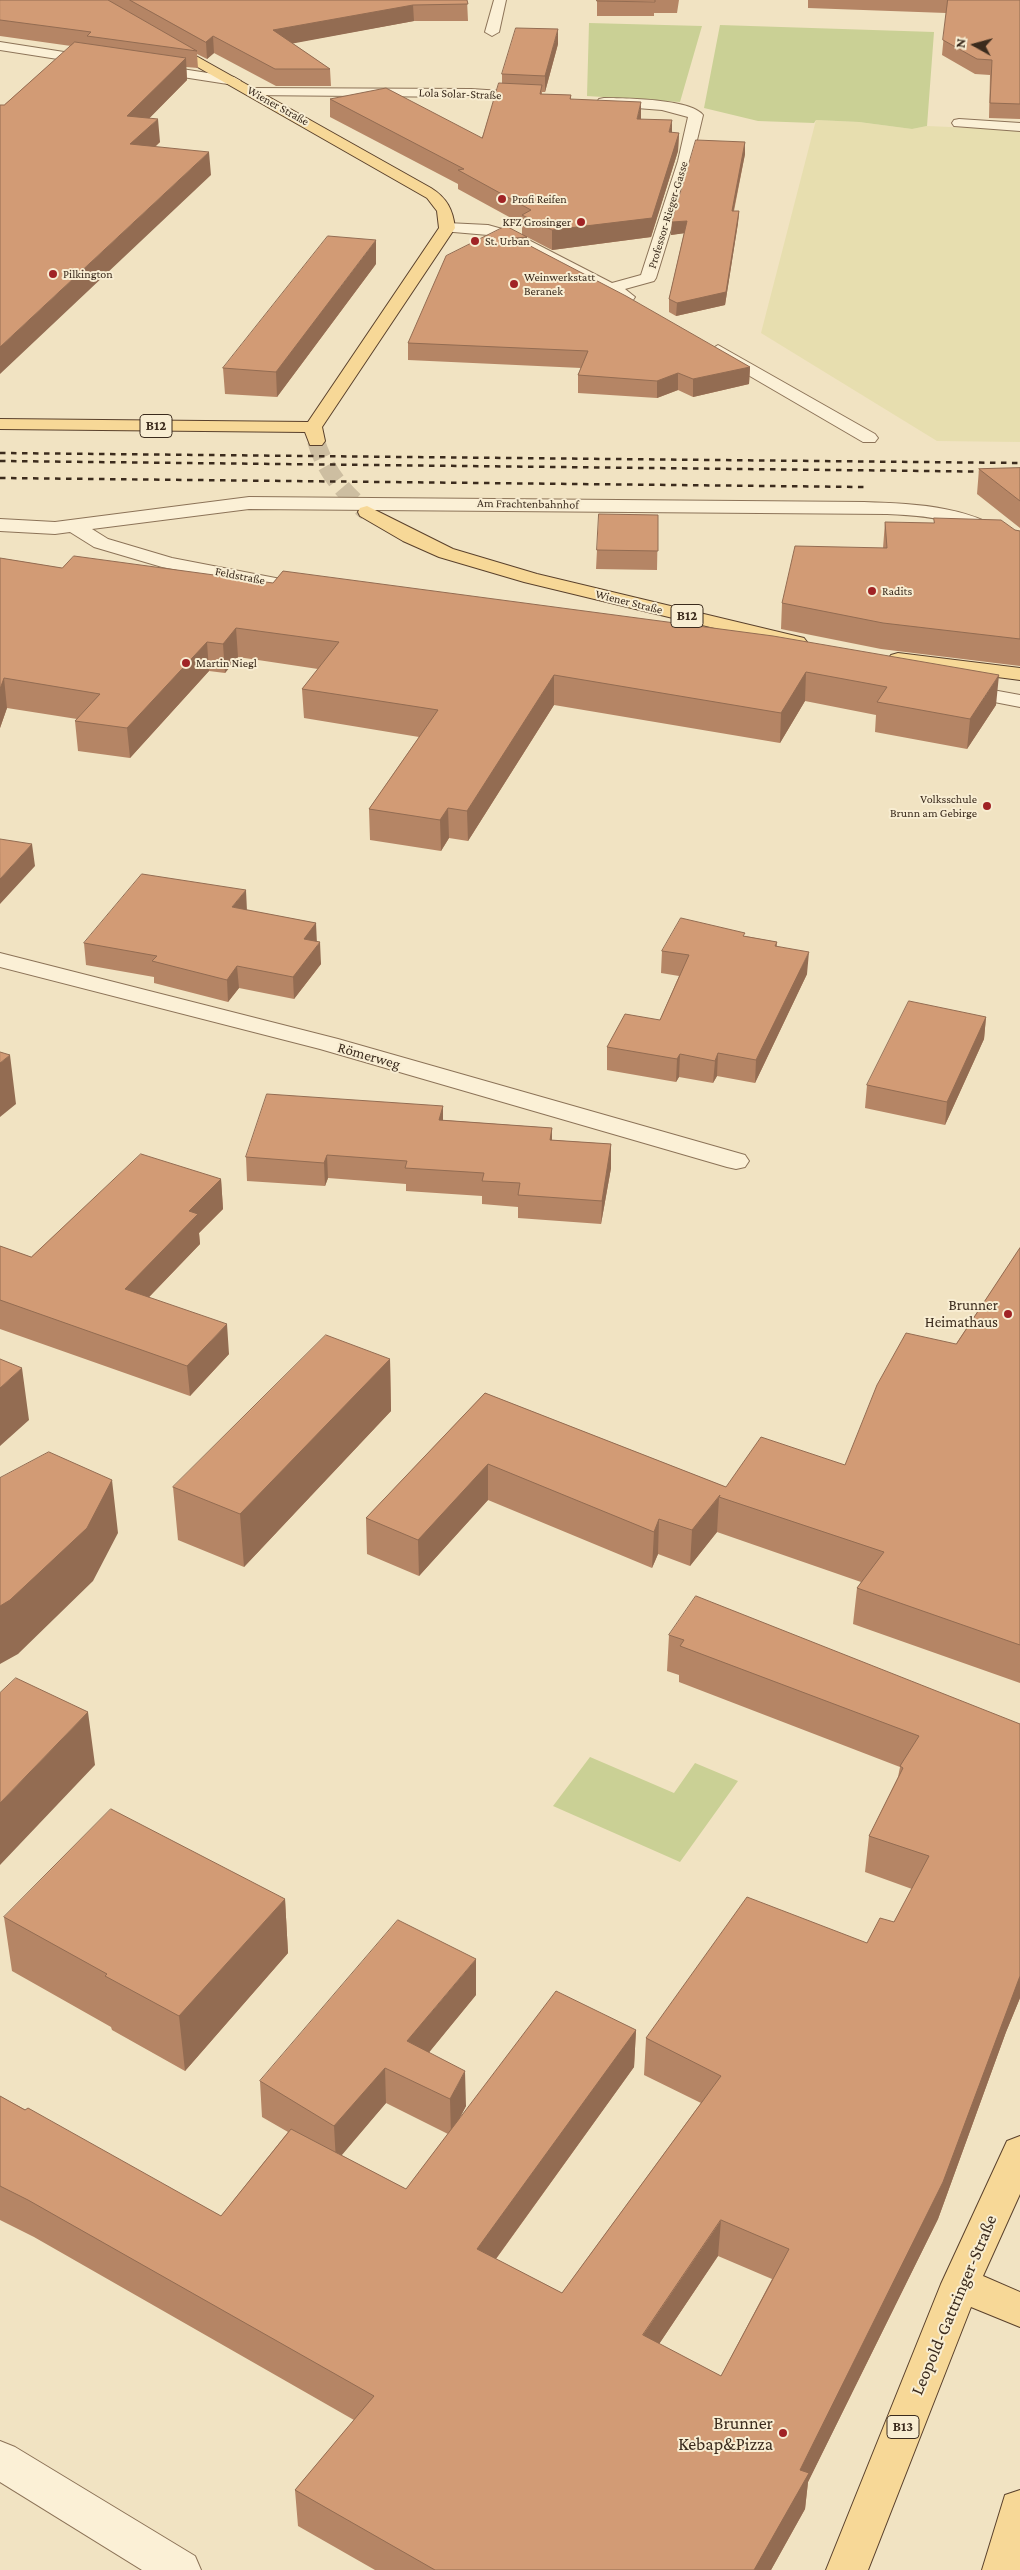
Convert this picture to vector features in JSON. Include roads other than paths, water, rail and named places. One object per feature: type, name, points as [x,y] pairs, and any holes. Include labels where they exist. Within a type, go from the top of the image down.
[{"type":"main road","name":"Wiener Straße","points":[[150,34],[435,196],[447,212],[447,228]]},
{"type":"main road","name":"B12","points":[[0,424],[314,434],[447,228]]},
{"type":"main road","name":"Wiener Straße","points":[[367,512],[410,537],[446,553],[531,578],[811,645]]},
{"type":"main road","points":[[881,657],[1020,674]]},
{"type":"main road","name":"Leopold-Gattringer-Straße","points":[[846,2570],[960,2284],[1020,2152]]},
{"type":"main road","points":[[960,2284],[1020,2310]]},
{"type":"main road","points":[[1003,2570],[1020,2509]]},
{"type":"street","points":[[492,32],[500,0]]},
{"type":"street","points":[[0,46],[108,62]]},
{"type":"street","points":[[137,67],[234,81]]},
{"type":"street","name":"Lola Solar-Straße","points":[[252,92],[471,93],[544,98]]},
{"type":"street","name":"Professor-Rieger-Gasse","points":[[593,101],[660,105],[684,110],[696,115],[685,161],[648,278],[612,288]]},
{"type":"street","points":[[959,123],[1020,127]]},
{"type":"street","points":[[447,228],[488,230],[508,235],[638,303]]},
{"type":"street","points":[[706,343],[869,438]]},
{"type":"street","name":"Am Frachtenbahnhof","points":[[74,526],[256,503],[883,508],[948,513],[981,523],[1003,536],[1020,550]]},
{"type":"street","points":[[0,525],[32,528],[74,526]]},
{"type":"street","name":"Feldstraße","points":[[74,526],[102,544],[169,563],[328,593]]},
{"type":"street","points":[[942,687],[1020,701]]},
{"type":"street","name":"Römerweg","points":[[0,960],[329,1044],[736,1161]]},
{"type":"street","points":[[0,2460],[180,2570]]},
{"type":"tunnel","points":[[316,441],[324,462],[336,480],[350,497],[367,512]]},
{"type":"railway","points":[[0,453],[1020,463]]},
{"type":"railway","points":[[0,461],[1020,472]]},
{"type":"railway","points":[[0,478],[864,487]]},
{"type":"place","name":"Profi Reifen","points":[[502,199]]},
{"type":"place","name":"KFZ Grosinger","points":[[581,222]]},
{"type":"place","name":"St. Urban","points":[[475,241]]},
{"type":"place","name":"Pilkington","points":[[53,274]]},
{"type":"place","name":"Weinwerkstatt Beranek","points":[[514,284]]},
{"type":"place","name":"Radits","points":[[872,591]]},
{"type":"place","name":"Martin Niegl","points":[[186,663]]},
{"type":"place","name":"Volksschule Brunn am Gebirge","points":[[987,806]]},
{"type":"place","name":"Brunner Heimathaus","points":[[1008,1314]]},
{"type":"place","name":"Brunner Kebap&Pizza","points":[[783,2433]]}]
